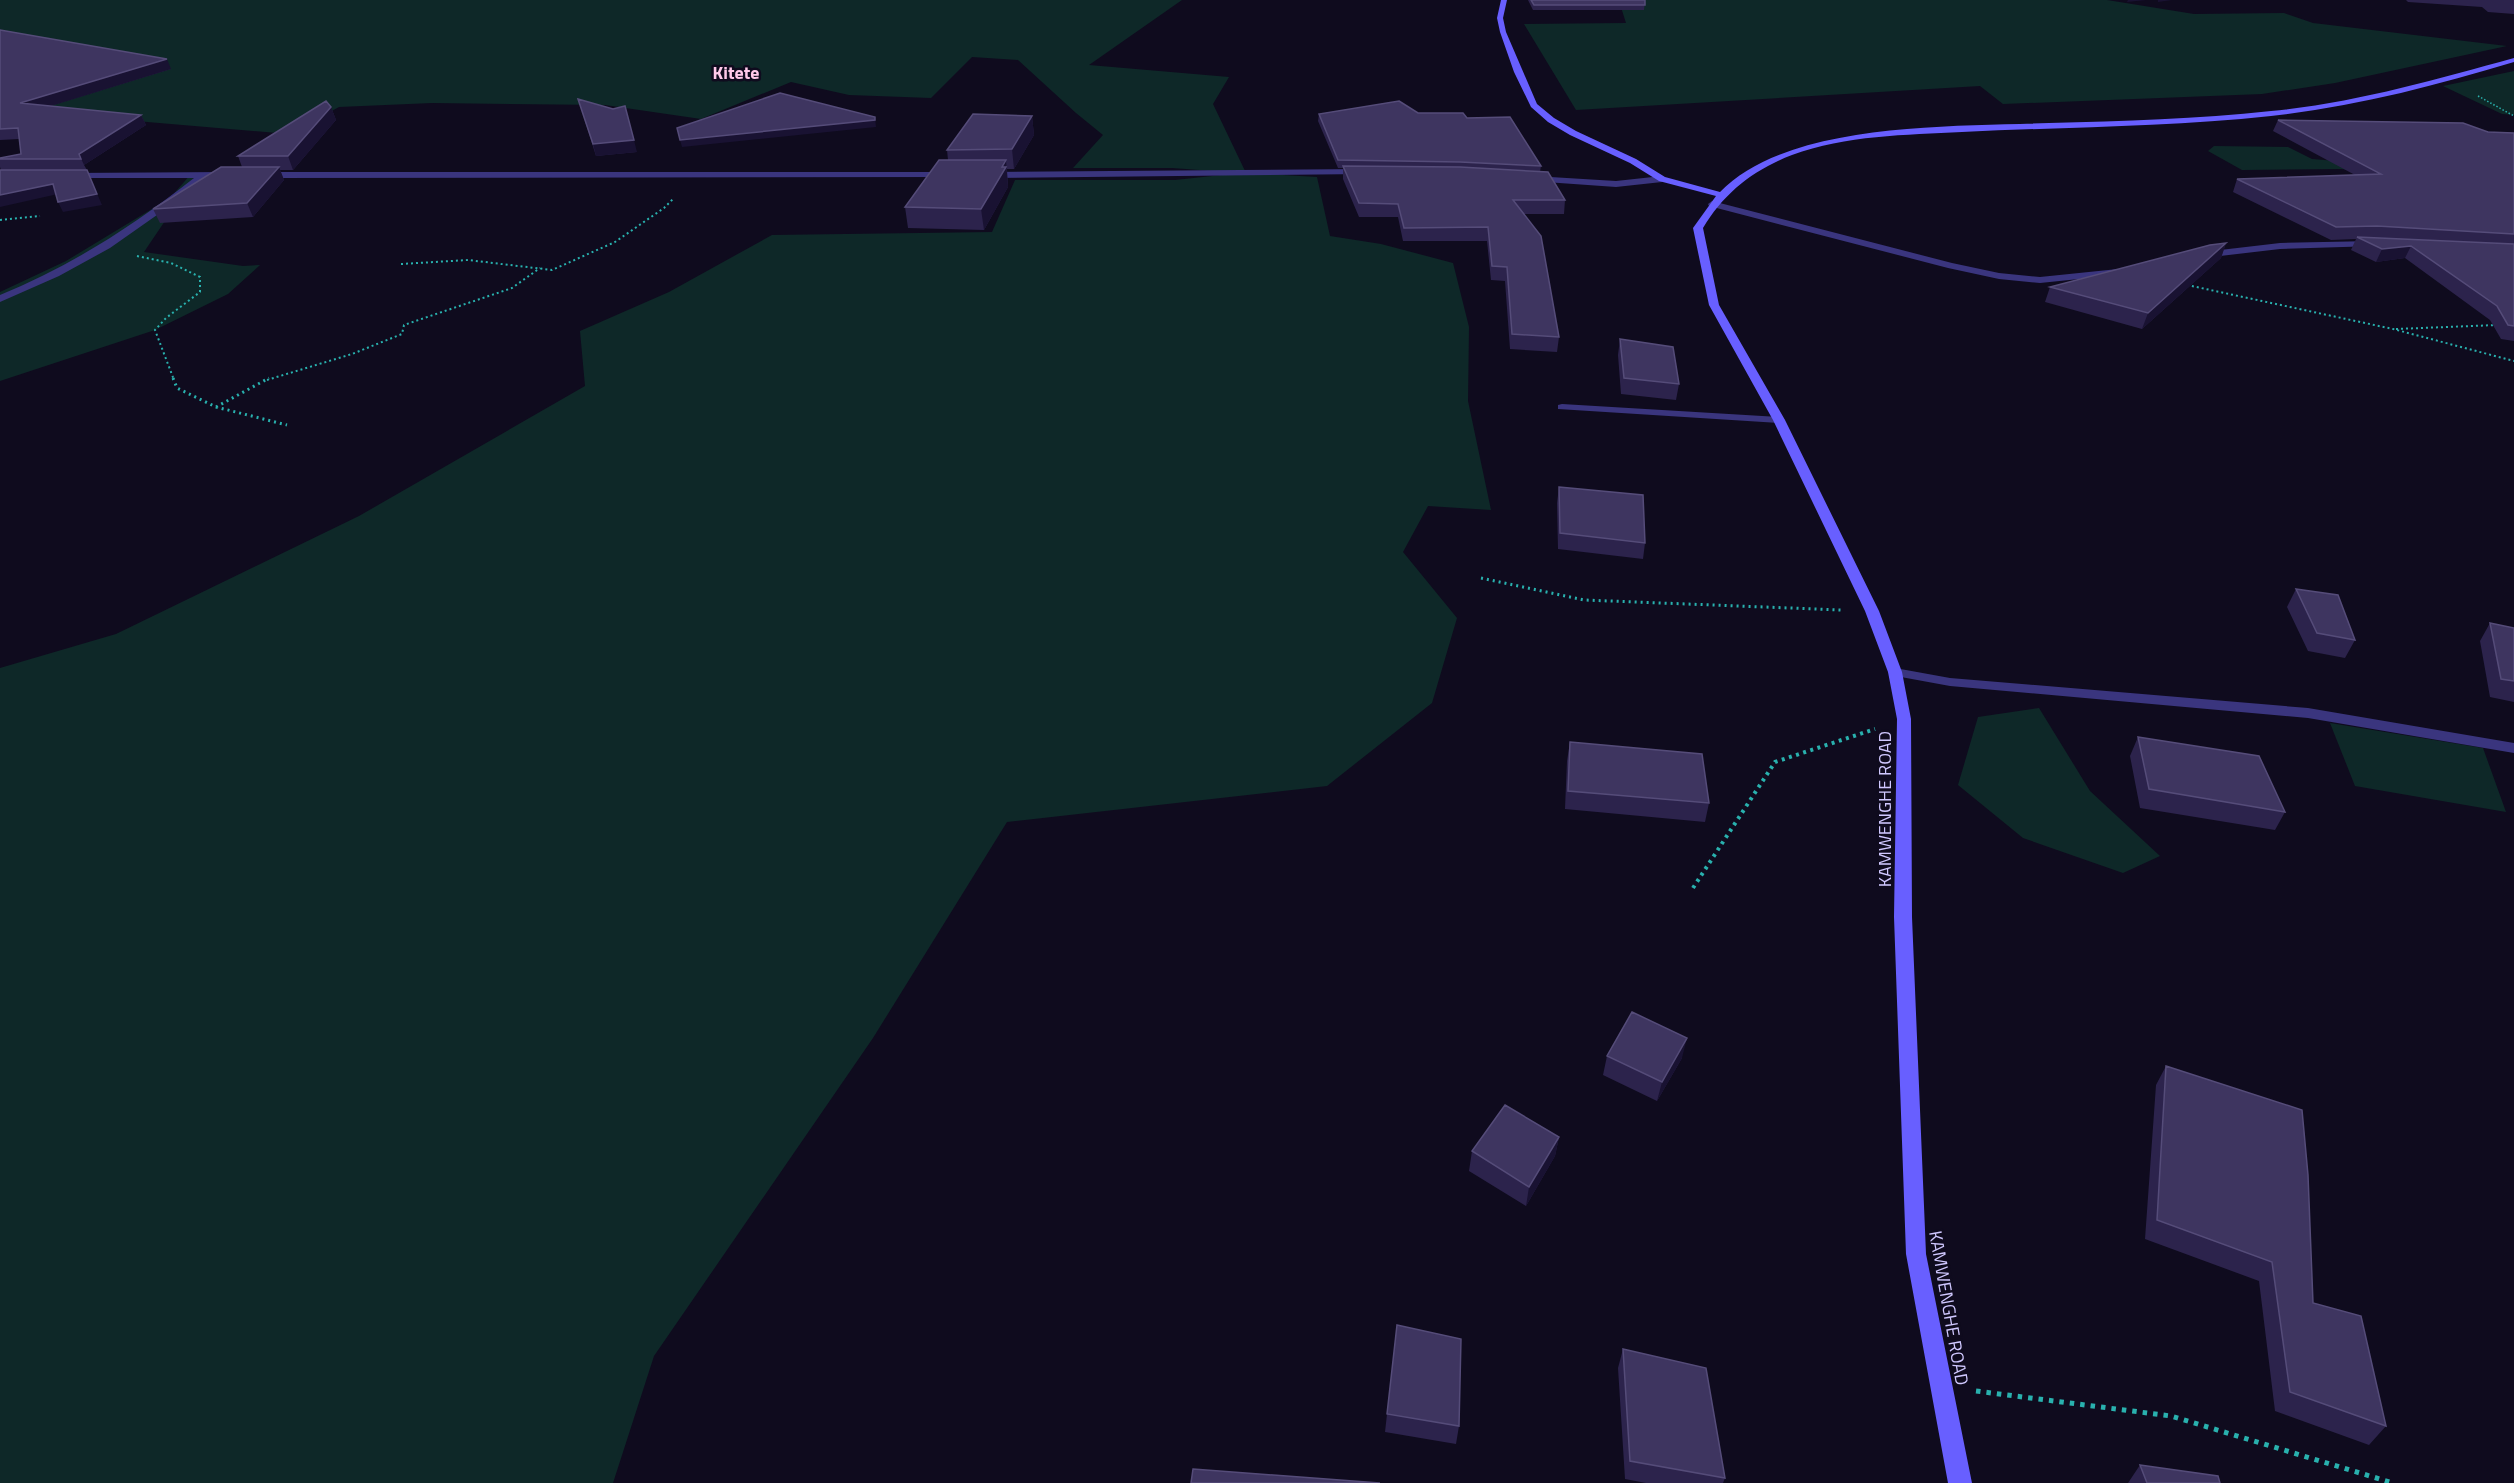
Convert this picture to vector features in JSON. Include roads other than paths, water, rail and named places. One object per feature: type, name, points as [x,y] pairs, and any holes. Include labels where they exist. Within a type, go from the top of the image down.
[{"type":"main road","points":[[1504,0],[1500,18],[1503,32],[1518,72],[1534,105],[1551,120],[1573,133],[1633,161],[1662,179],[1720,195],[1766,163],[1820,144],[1887,134],[2215,118],[2269,113],[2334,105],[2446,81],[2514,60]]},
{"type":"main road","name":"KAMWENGHE ROAD","points":[[1720,195],[1698,228],[1714,305],[1779,420],[1872,611],[1895,672],[1904,719],[1903,916],[1916,1254],[1960,1483]]},
{"type":"street","points":[[982,175],[1370,172]]},
{"type":"street","points":[[59,175],[237,175]]},
{"type":"street","points":[[0,299],[68,270],[104,249],[162,208],[202,175]]},
{"type":"street","points":[[248,175],[960,175]]},
{"type":"street","points":[[1527,178],[1616,184],[1662,179]]},
{"type":"street","points":[[1720,195],[1951,266],[2000,276],[2040,280],[2128,270]]},
{"type":"street","points":[[2190,256],[2280,246],[2382,244]]},
{"type":"street","points":[[1562,407],[1779,420]]},
{"type":"street","points":[[1895,672],[1950,682],[2308,713],[2514,748]]},
{"type":"district","name":"Kitete","points":[[736,72]]}]
